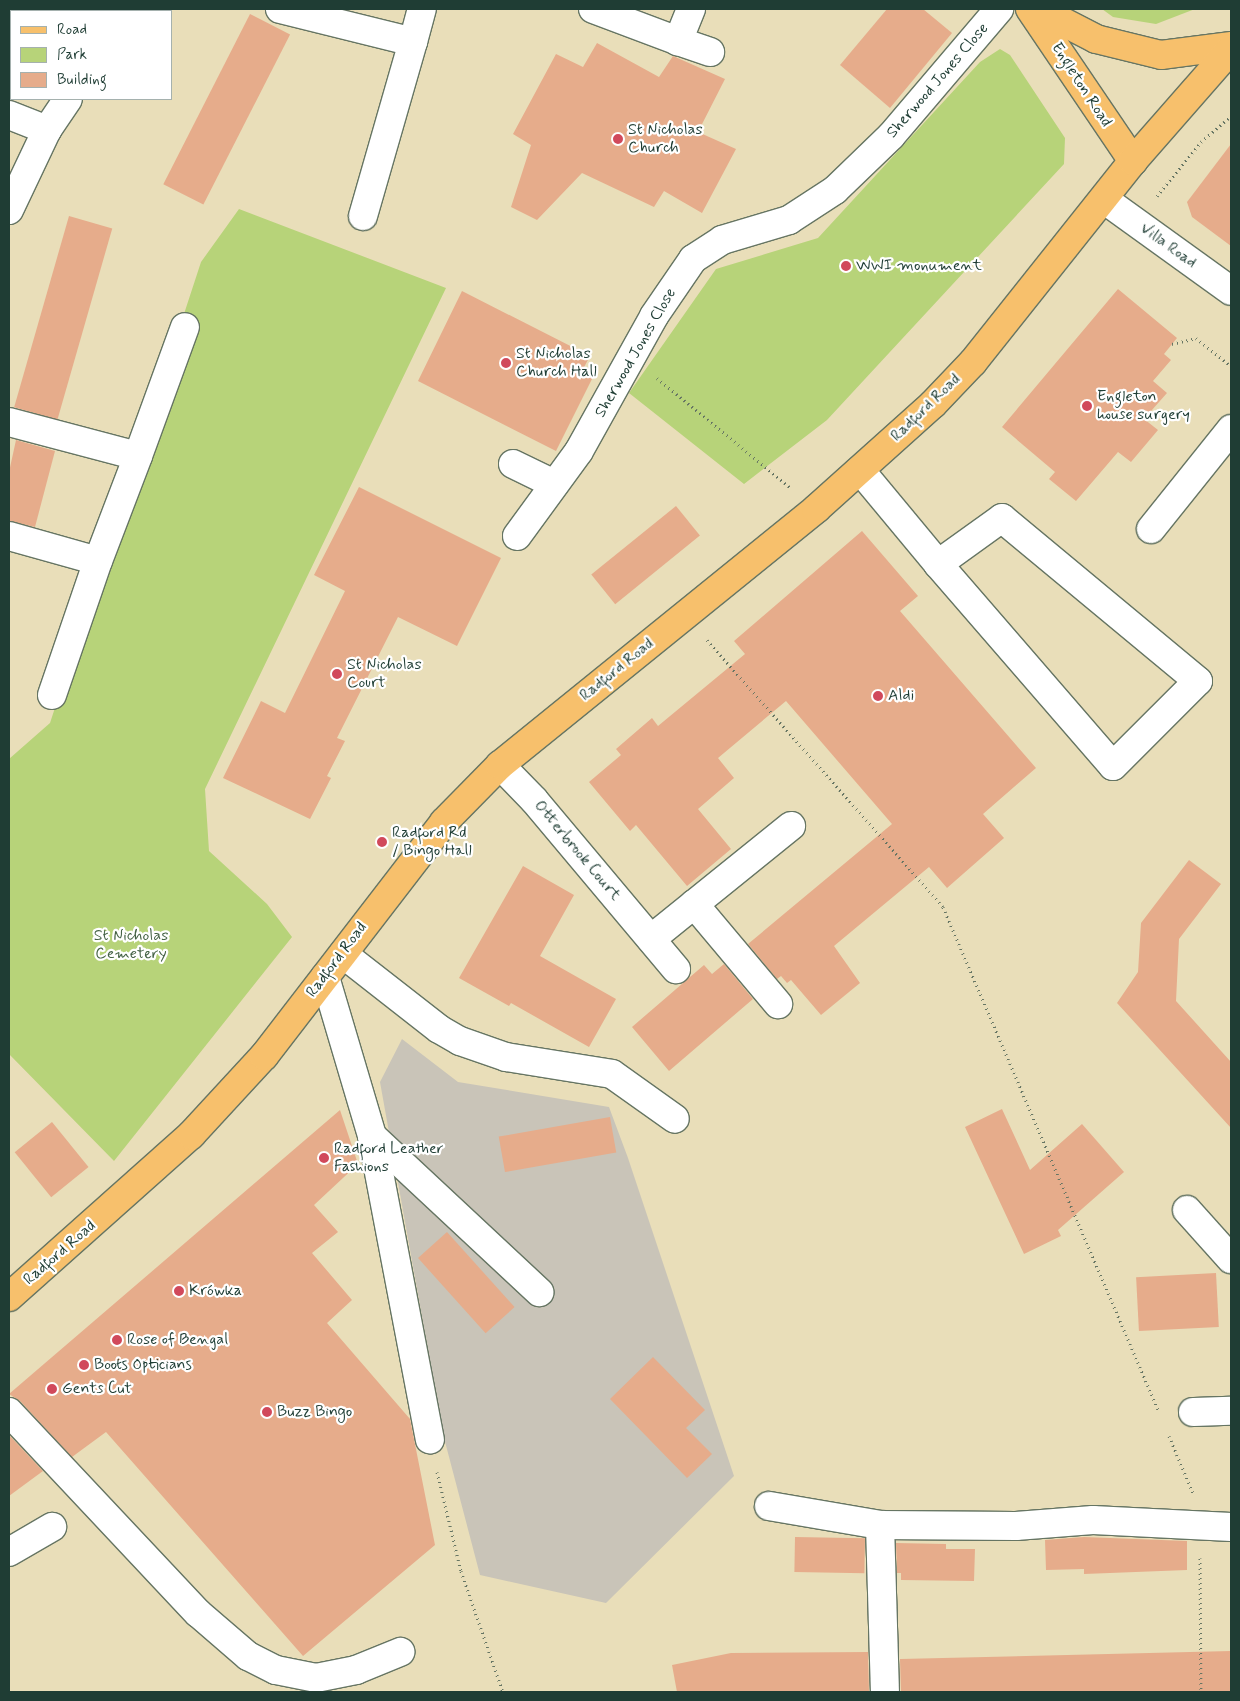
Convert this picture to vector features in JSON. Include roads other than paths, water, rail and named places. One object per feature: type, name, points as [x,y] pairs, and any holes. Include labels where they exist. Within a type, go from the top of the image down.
[{"type":"main road","name":"Engleton Road","points":[[1030,9],[1133,161]]},
{"type":"main road","name":"Engleton Road","points":[[1038,9],[1096,39],[1161,55],[1227,57]]},
{"type":"main road","name":"Radford Road","points":[[9,1297],[191,1135],[264,1056],[444,822],[500,766],[860,470],[933,404],[974,362],[1105,200],[1133,161],[1227,57]]},
{"type":"street","points":[[280,9],[413,42]]},
{"type":"street","points":[[363,216],[422,9]]},
{"type":"street","points":[[593,9],[710,52]]},
{"type":"street","points":[[678,41],[691,9]]},
{"type":"street","name":"Sherwood Jones Close","points":[[516,536],[579,451],[654,316],[693,259],[722,240],[789,220],[835,190],[891,136],[999,9]]},
{"type":"street","points":[[9,210],[47,130],[67,100]]},
{"type":"street","points":[[9,115],[47,130]]},
{"type":"street","name":"Villa Road","points":[[1105,200],[1231,291]]},
{"type":"street","points":[[52,695],[98,561],[185,327]]},
{"type":"street","points":[[9,422],[138,456]]},
{"type":"street","points":[[1151,529],[1231,428]]},
{"type":"street","points":[[513,464],[554,484]]},
{"type":"street","points":[[860,470],[938,564],[1113,766],[1198,681],[1002,518],[938,564]]},
{"type":"street","points":[[9,536],[98,561]]},
{"type":"street","name":"Otterbrook Court","points":[[500,766],[534,800],[676,969]]},
{"type":"street","points":[[651,939],[790,826]]},
{"type":"street","points":[[694,904],[778,1004]]},
{"type":"street","points":[[344,954],[439,1029],[460,1041],[506,1057],[612,1074],[675,1118]]},
{"type":"street","points":[[325,977],[372,1136],[430,1440]]},
{"type":"street","points":[[372,1136],[539,1292]]},
{"type":"street","points":[[1187,1210],[1231,1259]]},
{"type":"street","points":[[1193,1412],[1231,1411]]},
{"type":"street","points":[[9,1412],[198,1613],[248,1656],[276,1670],[316,1678],[356,1670],[400,1652]]},
{"type":"street","points":[[769,1506],[880,1525],[1016,1526],[1094,1520],[1231,1527]]},
{"type":"street","points":[[880,1525],[884,1692]]},
{"type":"street","points":[[9,1552],[52,1527]]},
{"type":"place","name":"St Nicholas Church","points":[[618,139]]},
{"type":"place","name":"WWI monument","points":[[846,266]]},
{"type":"place","name":"St Nicholas Church Hall","points":[[506,363]]},
{"type":"place","name":"Engleton house surgery","points":[[1087,406]]},
{"type":"place","name":"St Nicholas Court","points":[[337,674]]},
{"type":"place","name":"Aldi","points":[[878,696]]},
{"type":"place","name":"Radford Rd / Bingo Hall","points":[[382,842]]},
{"type":"place","name":"Radford Leather Fashions","points":[[324,1158]]},
{"type":"place","name":"Krówka","points":[[179,1291]]},
{"type":"place","name":"Rose of Bengal","points":[[117,1340]]},
{"type":"place","name":"Boots Opticians","points":[[84,1365]]},
{"type":"place","name":"Gents Cut","points":[[52,1389]]},
{"type":"place","name":"Buzz Bingo","points":[[267,1412]]},
{"type":"park label","name":"St Nicholas Cemetery","points":[[131,945]]}]
